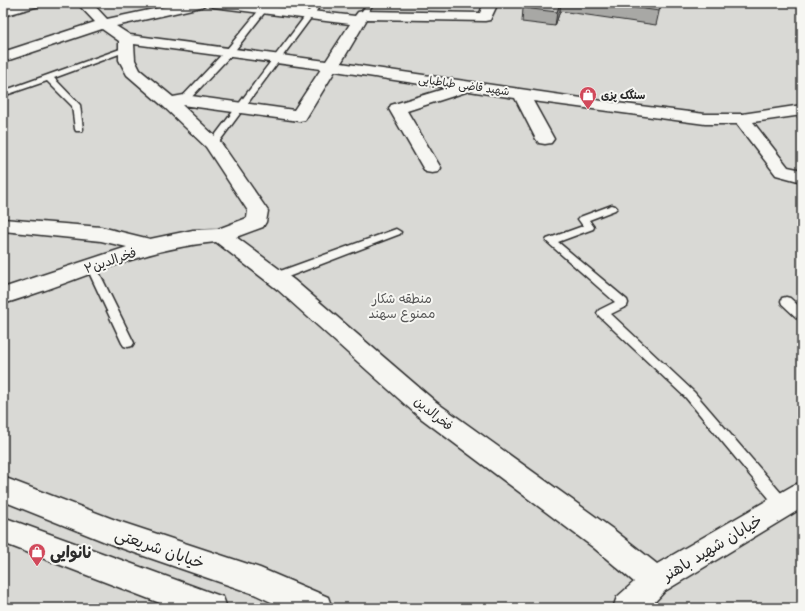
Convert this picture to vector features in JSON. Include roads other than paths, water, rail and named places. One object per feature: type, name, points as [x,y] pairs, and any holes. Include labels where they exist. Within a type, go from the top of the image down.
[{"type":"street","points":[[3,12],[34,3]]},
{"type":"street","points":[[84,3],[126,45],[127,60],[133,72],[177,102],[213,144]]},
{"type":"street","points":[[3,57],[104,24],[201,3]]},
{"type":"street","points":[[213,3],[266,7],[309,16],[364,13],[485,17],[491,3]]},
{"type":"street","points":[[177,102],[241,108],[299,116],[364,13]]},
{"type":"street","name":"شهید قاضی طباطبایی","points":[[126,45],[230,51],[521,94],[705,119],[742,119],[802,110]]},
{"type":"street","points":[[432,168],[397,109],[468,86]]},
{"type":"street","points":[[521,94],[546,139]]},
{"type":"street","points":[[742,119],[782,171],[802,176]]},
{"type":"street","name":"فخرالدین۲","points":[[3,296],[151,246],[193,237],[220,235],[256,222],[258,211],[213,144]]},
{"type":"street","points":[[3,225],[101,234],[151,246]]},
{"type":"street","name":"فخرالدین","points":[[220,235],[276,277],[427,409],[604,539],[655,581]]},
{"type":"street","name":"خیابان شریعتی","points":[[3,489],[118,534],[260,582],[317,608]]},
{"type":"street","name":"خیابان شهید باهنر","points":[[628,608],[655,581],[793,500]]},
{"type":"street","points":[[3,530],[212,608]]},
{"type":"lane","points":[[213,144],[319,3]]},
{"type":"lane","points":[[177,102],[230,51],[266,7]]},
{"type":"lane","points":[[3,94],[49,78],[126,45]]},
{"type":"lane","points":[[49,78],[76,105],[79,130]]},
{"type":"lane","points":[[612,208],[583,219],[589,227],[551,241],[623,303],[603,313],[690,396],[793,500]]},
{"type":"lane","points":[[276,277],[396,232]]},
{"type":"lane","points":[[91,266],[128,343]]},
{"type":"lane","points":[[786,301],[802,316]]},
{"type":"place","name":"سنگک پزی","points":[[588,110]]},
{"type":"place","name":"نانوایی","points":[[37,567]]},
{"type":"park label","name":"منطقه شکار ممنوع سهند","points":[[402,306]]}]
